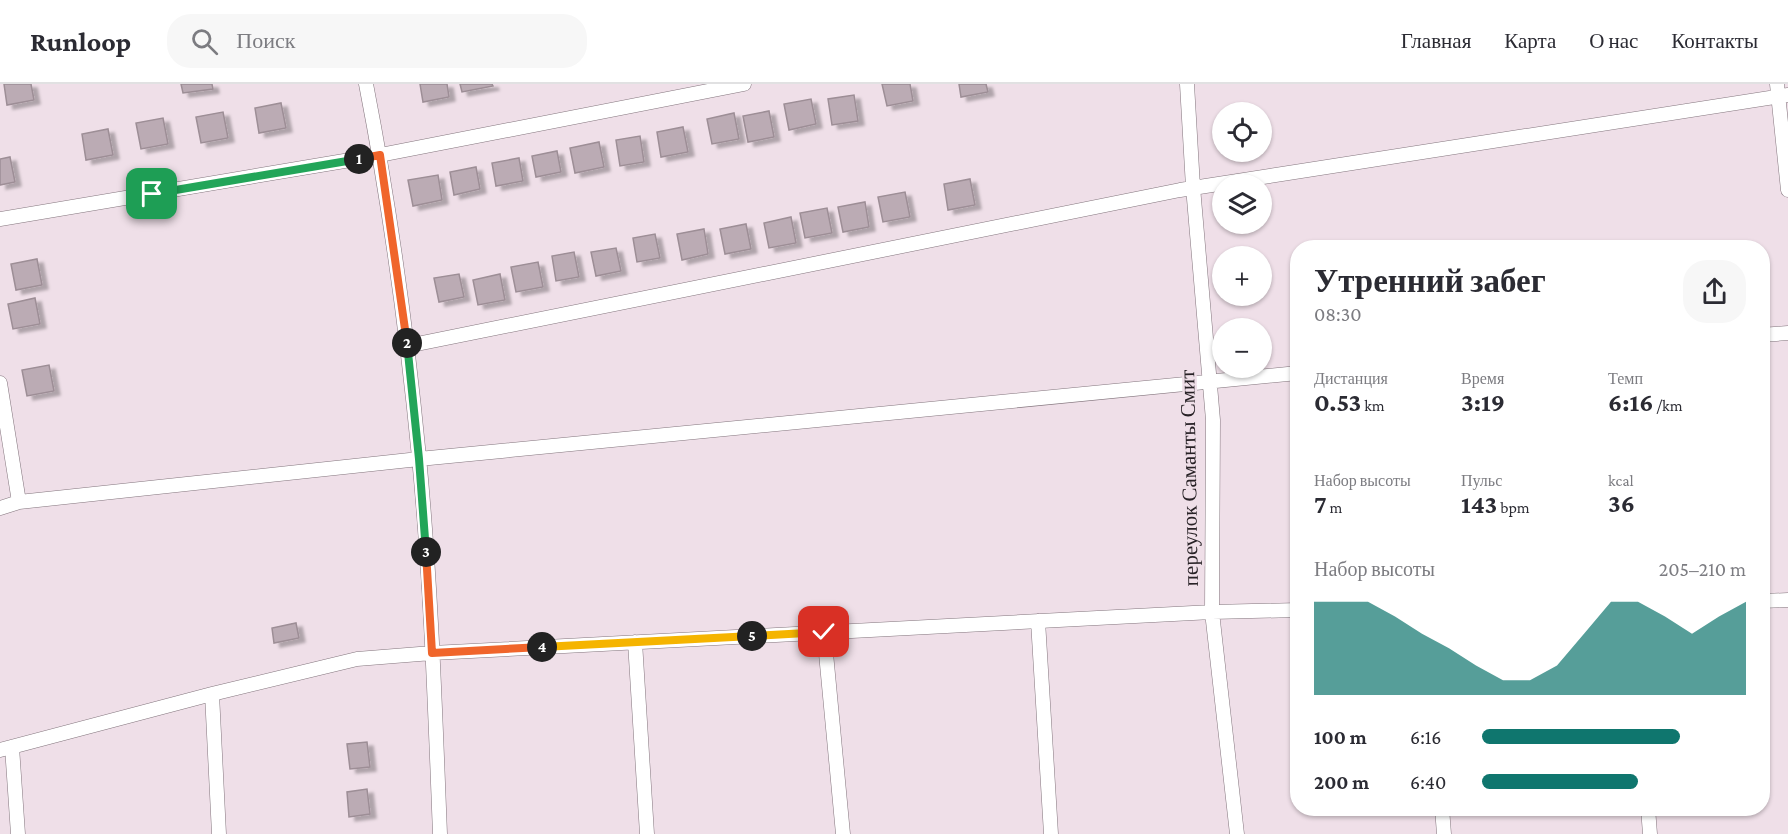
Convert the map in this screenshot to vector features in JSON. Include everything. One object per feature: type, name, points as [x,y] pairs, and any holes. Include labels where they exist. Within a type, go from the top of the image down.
[{"type":"street","points":[[366,84],[380,155],[407,346],[419,459],[432,653],[440,834]]},
{"type":"street","points":[[0,219],[380,155],[744,84]]},
{"type":"street","name":"переулок Саманты Смит","points":[[1187,84],[1193,187],[1213,420],[1212,612],[1237,834]]},
{"type":"street","points":[[407,346],[1193,187],[1781,92],[1788,190]]},
{"type":"street","points":[[1770,334],[1788,333]]},
{"type":"street","points":[[0,508],[19,502],[419,459],[1290,374]]},
{"type":"street","points":[[0,383],[19,502]]},
{"type":"street","points":[[1770,600],[1788,600]]},
{"type":"street","points":[[18,834],[6,748],[357,659],[824,632],[1212,612],[1290,610]]},
{"type":"street","points":[[1038,621],[1051,834]]},
{"type":"street","points":[[824,632],[843,834]]},
{"type":"street","points":[[635,642],[647,834]]},
{"type":"street","points":[[212,694],[219,834]]},
{"type":"street","points":[[1443,816],[1444,834]]},
{"type":"street","points":[[1649,816],[1650,834]]},
{"type":"building","points":[[4,84],[31,84],[34,100],[7,105]]},
{"type":"building","points":[[181,84],[212,84],[213,89],[183,93]]},
{"type":"building","points":[[420,84],[447,84],[449,97],[423,102]]},
{"type":"building","points":[[460,84],[492,84],[493,86],[462,92]]},
{"type":"building","points":[[882,84],[910,84],[913,101],[887,106]]},
{"type":"building","points":[[959,84],[986,84],[988,92],[961,97]]},
{"type":"building","points":[[854,95],[858,121],[832,125],[828,99]]},
{"type":"building","points":[[811,99],[816,124],[789,130],[784,104]]},
{"type":"building","points":[[281,103],[286,128],[259,133],[255,108]]},
{"type":"building","points":[[769,111],[774,137],[748,142],[743,116]]},
{"type":"building","points":[[223,112],[228,138],[201,143],[196,117]]},
{"type":"building","points":[[734,113],[739,139],[712,144],[707,119]]},
{"type":"building","points":[[163,118],[168,144],[141,149],[136,123]]},
{"type":"building","points":[[683,127],[688,152],[661,157],[657,132]]},
{"type":"building","points":[[108,129],[113,155],[86,160],[82,134]]},
{"type":"building","points":[[640,136],[644,162],[620,166],[616,140]]},
{"type":"building","points":[[599,142],[604,167],[575,173],[570,148]]},
{"type":"building","points":[[557,151],[561,172],[536,177],[532,156]]},
{"type":"building","points":[[10,157],[15,182],[0,185],[0,159]]},
{"type":"building","points":[[519,158],[523,181],[496,186],[492,163]]},
{"type":"building","points":[[476,167],[480,189],[454,195],[450,172]]},
{"type":"building","points":[[438,175],[442,200],[413,206],[408,180]]},
{"type":"building","points":[[970,179],[975,205],[948,210],[944,184]]},
{"type":"building","points":[[905,192],[910,217],[883,222],[878,197]]},
{"type":"building","points":[[865,202],[869,227],[843,232],[838,207]]},
{"type":"building","points":[[827,208],[832,233],[805,238],[800,213]]},
{"type":"building","points":[[791,217],[796,243],[769,248],[764,223]]},
{"type":"building","points":[[746,224],[751,249],[725,254],[720,229]]},
{"type":"building","points":[[704,229],[708,254],[682,260],[677,234]]},
{"type":"building","points":[[655,234],[660,258],[637,262],[633,238]]},
{"type":"building","points":[[616,248],[621,271],[596,276],[591,252]]},
{"type":"building","points":[[574,252],[579,277],[556,281],[552,256]]},
{"type":"building","points":[[37,259],[42,285],[16,290],[11,264]]},
{"type":"building","points":[[538,262],[543,287],[516,292],[511,267]]},
{"type":"building","points":[[459,274],[464,297],[439,302],[434,278]]},
{"type":"building","points":[[500,274],[505,300],[478,305],[473,280]]},
{"type":"building","points":[[35,298],[40,324],[13,329],[8,304]]},
{"type":"building","points":[[49,365],[54,391],[27,396],[22,370]]},
{"type":"building","points":[[296,623],[299,638],[274,643],[272,628]]},
{"type":"building","points":[[367,742],[370,767],[350,769],[347,744]]},
{"type":"building","points":[[367,789],[370,814],[349,817],[347,792]]},
{"type":"route","points":[[152,194],[380,155],[407,346],[419,459],[432,653],[824,632]]}]
